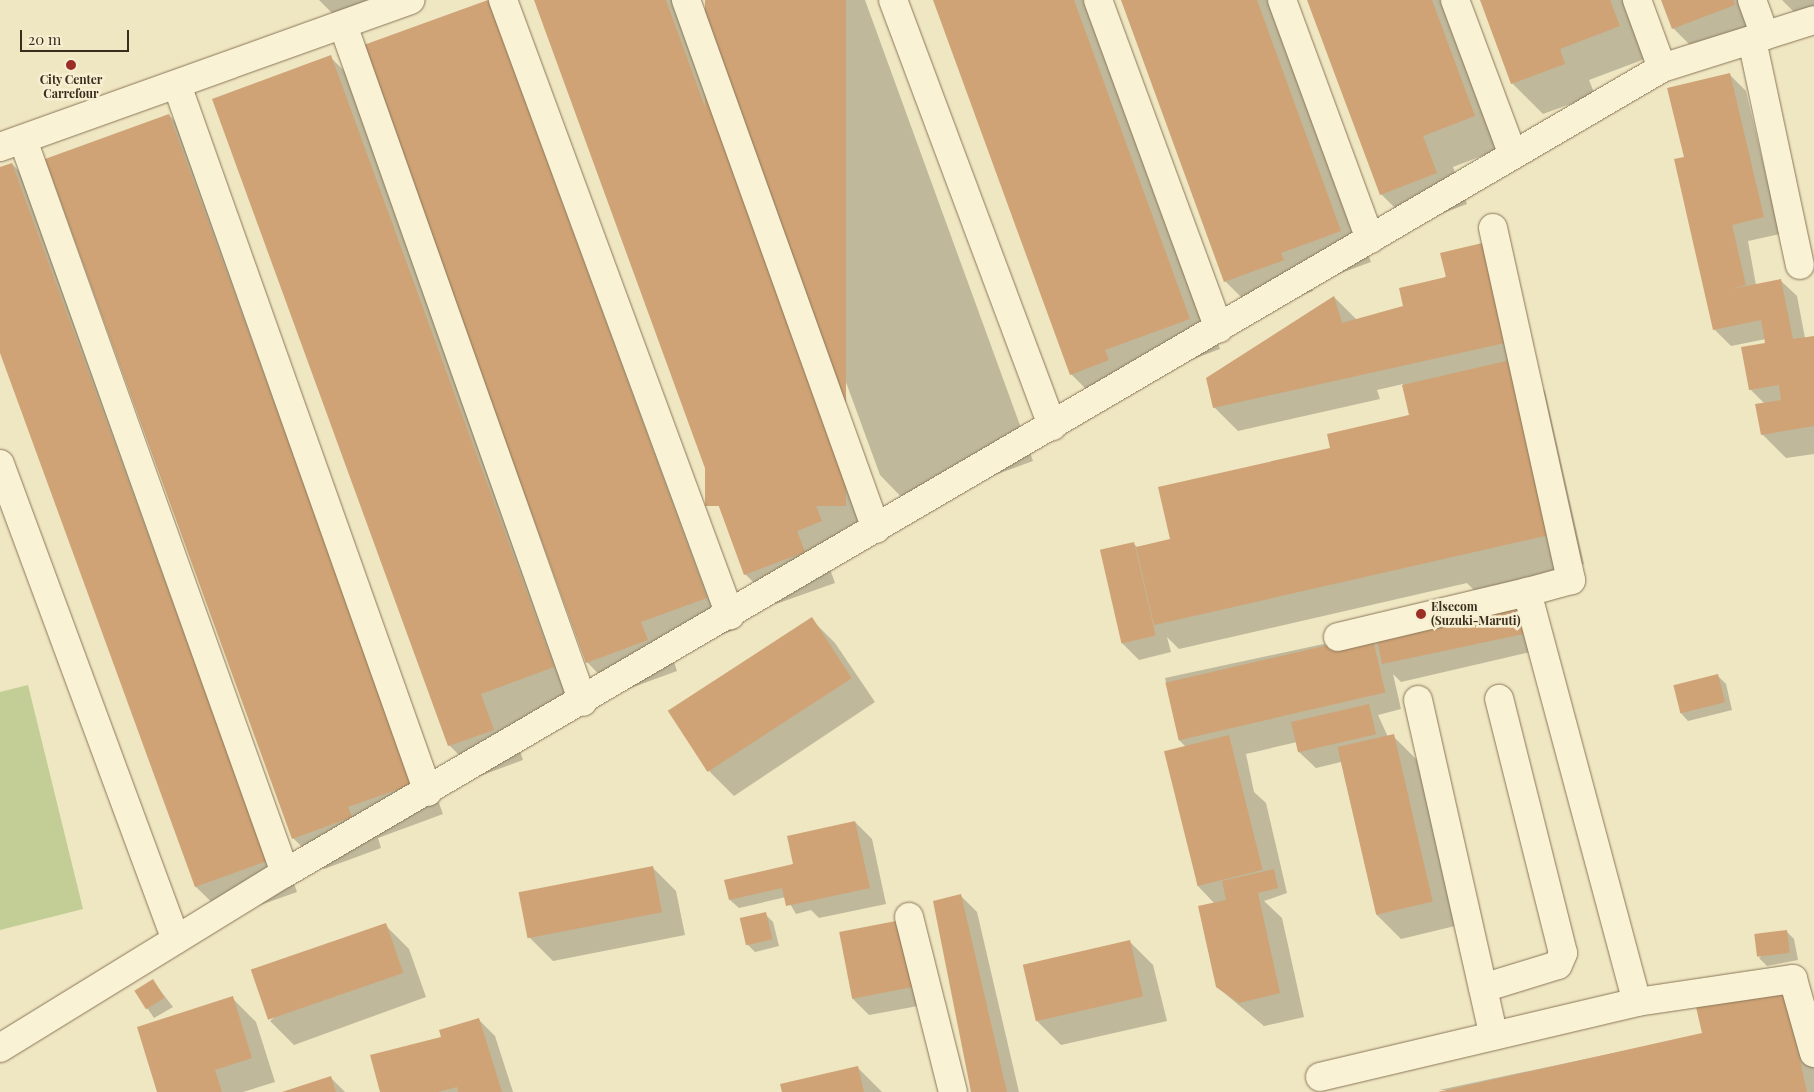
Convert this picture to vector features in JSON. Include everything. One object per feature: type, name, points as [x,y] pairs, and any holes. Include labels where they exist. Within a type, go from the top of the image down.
[{"type":"street","points":[[286,873],[11,143],[411,0]]},
{"type":"street","points":[[503,0],[730,615]]},
{"type":"street","points":[[686,0],[876,529]]},
{"type":"street","points":[[893,0],[1052,426]]},
{"type":"street","points":[[1098,0],[1219,328]]},
{"type":"street","points":[[1282,0],[1370,239]]},
{"type":"street","points":[[1455,0],[1514,155]]},
{"type":"street","points":[[1637,0],[1662,68]]},
{"type":"street","points":[[1752,0],[1800,265]]},
{"type":"street","points":[[0,1048],[286,873],[583,702],[1662,68],[1814,20]]},
{"type":"street","points":[[343,25],[583,702]]},
{"type":"street","points":[[177,85],[428,792]]},
{"type":"street","points":[[1338,638],[1571,580],[1493,228]]},
{"type":"street","points":[[0,464],[176,940]]},
{"type":"street","points":[[1527,592],[1637,1002]]},
{"type":"street","points":[[1483,988],[1558,965],[1563,953],[1499,699]]},
{"type":"street","points":[[1418,700],[1494,1036]]},
{"type":"street","points":[[908,917],[953,1092]]},
{"type":"street","points":[[1320,1077],[1637,1002],[1793,979],[1814,1053]]},
{"type":"green space","points":[[28,685],[83,909],[0,930],[0,692]]},
{"type":"building","points":[[488,0],[707,598],[641,622],[648,640],[586,663],[361,46]]},
{"type":"building","points":[[534,0],[666,0],[844,487],[813,498],[822,521],[797,531],[805,552],[744,575]]},
{"type":"building","points":[[705,0],[846,0],[846,506],[705,506]]},
{"type":"building","points":[[933,0],[1074,0],[1190,319],[1105,350],[1109,360],[1070,375]]},
{"type":"building","points":[[1121,0],[1257,0],[1341,231],[1281,253],[1284,260],[1224,282]]},
{"type":"building","points":[[1307,0],[1432,0],[1475,116],[1423,136],[1437,173],[1380,195]]},
{"type":"building","points":[[1480,0],[1610,0],[1620,26],[1560,49],[1565,64],[1511,84]]},
{"type":"building","points":[[1661,0],[1733,0],[1735,5],[1672,29]]},
{"type":"building","points":[[331,55],[554,667],[481,694],[494,730],[448,746],[212,99]]},
{"type":"building","points":[[1730,73],[1764,217],[1732,225],[1746,285],[1731,289],[1781,279],[1793,339],[1814,336],[1814,426],[1761,435],[1755,404],[1781,400],[1779,385],[1749,390],[1741,347],[1765,343],[1761,320],[1713,330],[1674,159],[1684,157],[1667,88]]},
{"type":"building","points":[[169,114],[413,784],[348,807],[352,817],[292,839],[45,159]]},
{"type":"building","points":[[12,163],[267,861],[195,887],[0,353],[0,167]]},
{"type":"building","points":[[1491,241],[1514,341],[1213,408],[1206,378],[1334,296],[1342,323],[1403,306],[1399,288],[1446,277],[1440,253]]},
{"type":"building","points":[[1515,359],[1554,534],[1154,625],[1136,547],[1170,539],[1158,487],[1330,448],[1327,434],[1409,415],[1402,385]]},
{"type":"building","points":[[1134,542],[1156,636],[1121,643],[1100,550]]},
{"type":"building","points":[[1520,601],[1527,633],[1382,664],[1375,632]]},
{"type":"building","points":[[812,617],[852,678],[708,772],[668,711]]},
{"type":"building","points":[[1372,635],[1385,692],[1179,740],[1165,683]]},
{"type":"building","points":[[1718,674],[1725,702],[1680,713],[1673,685]]},
{"type":"building","points":[[1369,704],[1376,734],[1298,752],[1291,722]]},
{"type":"building","points":[[1394,734],[1433,902],[1376,915],[1337,747]]},
{"type":"building","points":[[1229,735],[1263,870],[1198,886],[1164,751]]},
{"type":"building","points":[[855,821],[870,888],[786,906],[782,888],[729,900],[724,880],[793,864],[787,836]]},
{"type":"building","points":[[653,866],[662,912],[527,938],[519,892]]},
{"type":"building","points":[[1274,869],[1278,888],[1258,893],[1280,993],[1239,1003],[1216,987],[1198,906],[1226,900],[1222,881]]},
{"type":"building","points":[[961,894],[1007,1092],[971,1092],[933,901]]},
{"type":"building","points":[[766,912],[772,939],[746,945],[740,918]]},
{"type":"building","points":[[901,920],[914,987],[852,999],[839,932]]},
{"type":"building","points":[[386,923],[403,973],[268,1020],[251,970]]},
{"type":"building","points":[[1787,930],[1790,953],[1757,957],[1754,934]]},
{"type":"building","points":[[1130,940],[1143,997],[1036,1021],[1023,965]]},
{"type":"building","points":[[153,979],[165,998],[146,1009],[134,991]]},
{"type":"building","points":[[1784,987],[1807,1092],[1438,1092],[1702,1033],[1696,1007]]},
{"type":"building","points":[[233,996],[252,1058],[215,1070],[222,1092],[157,1092],[137,1027]]},
{"type":"building","points":[[479,1018],[502,1092],[458,1092],[457,1087],[438,1092],[380,1092],[370,1055],[441,1037],[439,1030]]},
{"type":"building","points":[[858,1066],[864,1092],[782,1092],[780,1084]]},
{"type":"building","points":[[331,1076],[336,1092],[282,1092]]},
{"type":"place","name":"City Center Carrefour","points":[[71,65]]},
{"type":"place","name":"Elsecom (Suzuki-Maruti)","points":[[1421,614]]}]
